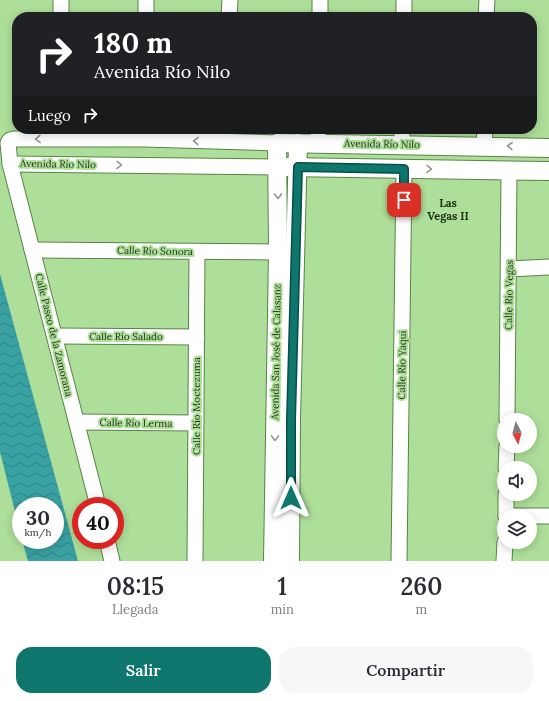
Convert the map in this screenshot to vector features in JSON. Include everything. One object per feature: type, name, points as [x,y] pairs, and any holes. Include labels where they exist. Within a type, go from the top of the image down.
[{"type":"street","points":[[61,0],[61,12]]},
{"type":"street","points":[[146,0],[146,12]]},
{"type":"street","points":[[229,12],[230,0]]},
{"type":"street","points":[[320,0],[320,12]]},
{"type":"street","points":[[404,0],[404,12]]},
{"type":"street","points":[[486,12],[487,0]]},
{"type":"street","name":"Avenida Río Nilo","points":[[549,148],[484,137],[402,136],[318,136],[298,143],[277,142],[228,135],[59,134],[10,140],[8,143],[10,164],[549,171]]},
{"type":"street","name":"Avenida San José de Calasanz","points":[[273,561],[278,252],[277,142]]},
{"type":"street","name":"Avenida San José de Calasanz","points":[[290,561],[291,420],[298,143]]},
{"type":"street","name":"Calle Paseo de la Zamorana","points":[[10,164],[96,497]]},
{"type":"street","name":"Calle Río Yaqui","points":[[399,561],[404,169]]},
{"type":"street","name":"Calle Río Vegas","points":[[507,413],[509,170]]},
{"type":"street","name":"Calle Río Sonora","points":[[32,250],[278,252]]},
{"type":"street","name":"Calle Río Moctezuma","points":[[195,561],[198,252]]},
{"type":"street","points":[[509,269],[549,267]]},
{"type":"street","name":"Calle Río Salado","points":[[55,336],[197,337]]},
{"type":"street","name":"Calle Río Lerma","points":[[77,422],[196,423]]},
{"type":"street","points":[[537,516],[549,516]]},
{"type":"street","points":[[109,549],[112,561]]},
{"type":"street","points":[[504,561],[505,549]]},
{"type":"water","points":[[0,274],[61,497],[12,497],[12,499],[0,452]]},
{"type":"water","points":[[64,509],[72,539],[72,549],[75,549],[78,561],[28,561],[25,549],[64,549]]},
{"type":"district","name":"Las Vegas II","points":[[448,209]]},
{"type":"route","points":[[291,498],[291,420],[298,167],[404,169],[404,200]]}]
